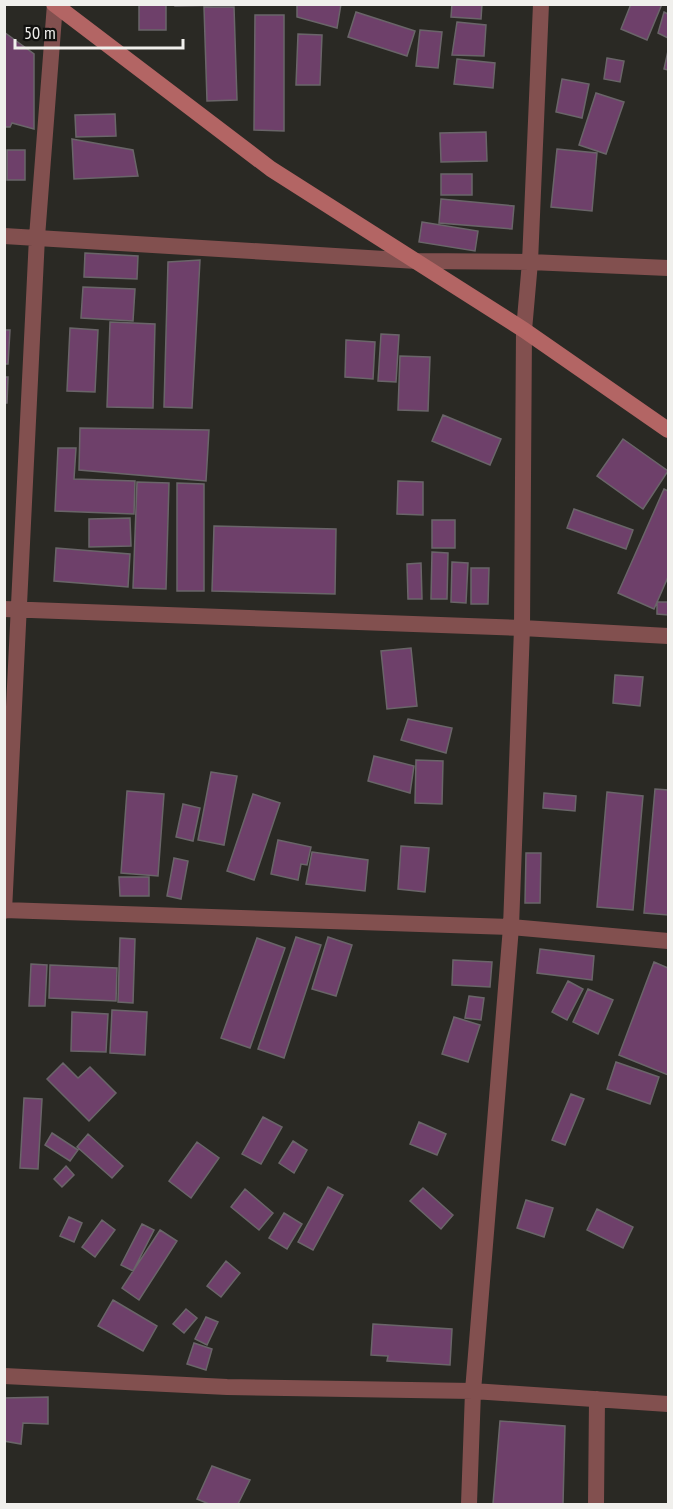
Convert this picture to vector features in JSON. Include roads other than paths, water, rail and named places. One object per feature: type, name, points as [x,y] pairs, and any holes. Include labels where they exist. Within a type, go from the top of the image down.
[{"type":"main road","points":[[54,5],[271,169],[524,330],[669,430]]},
{"type":"street","points":[[469,1504],[473,1391],[511,927],[522,628],[524,330],[530,262],[541,4]]},
{"type":"street","points":[[54,5],[12,609],[5,910],[511,927],[669,941]]},
{"type":"street","points":[[4,236],[417,261],[530,262],[669,268]]},
{"type":"street","points":[[12,609],[522,628],[669,636]]},
{"type":"street","points":[[4,1376],[227,1387],[473,1391],[669,1404]]},
{"type":"street","points":[[596,1504],[597,1399]]}]
